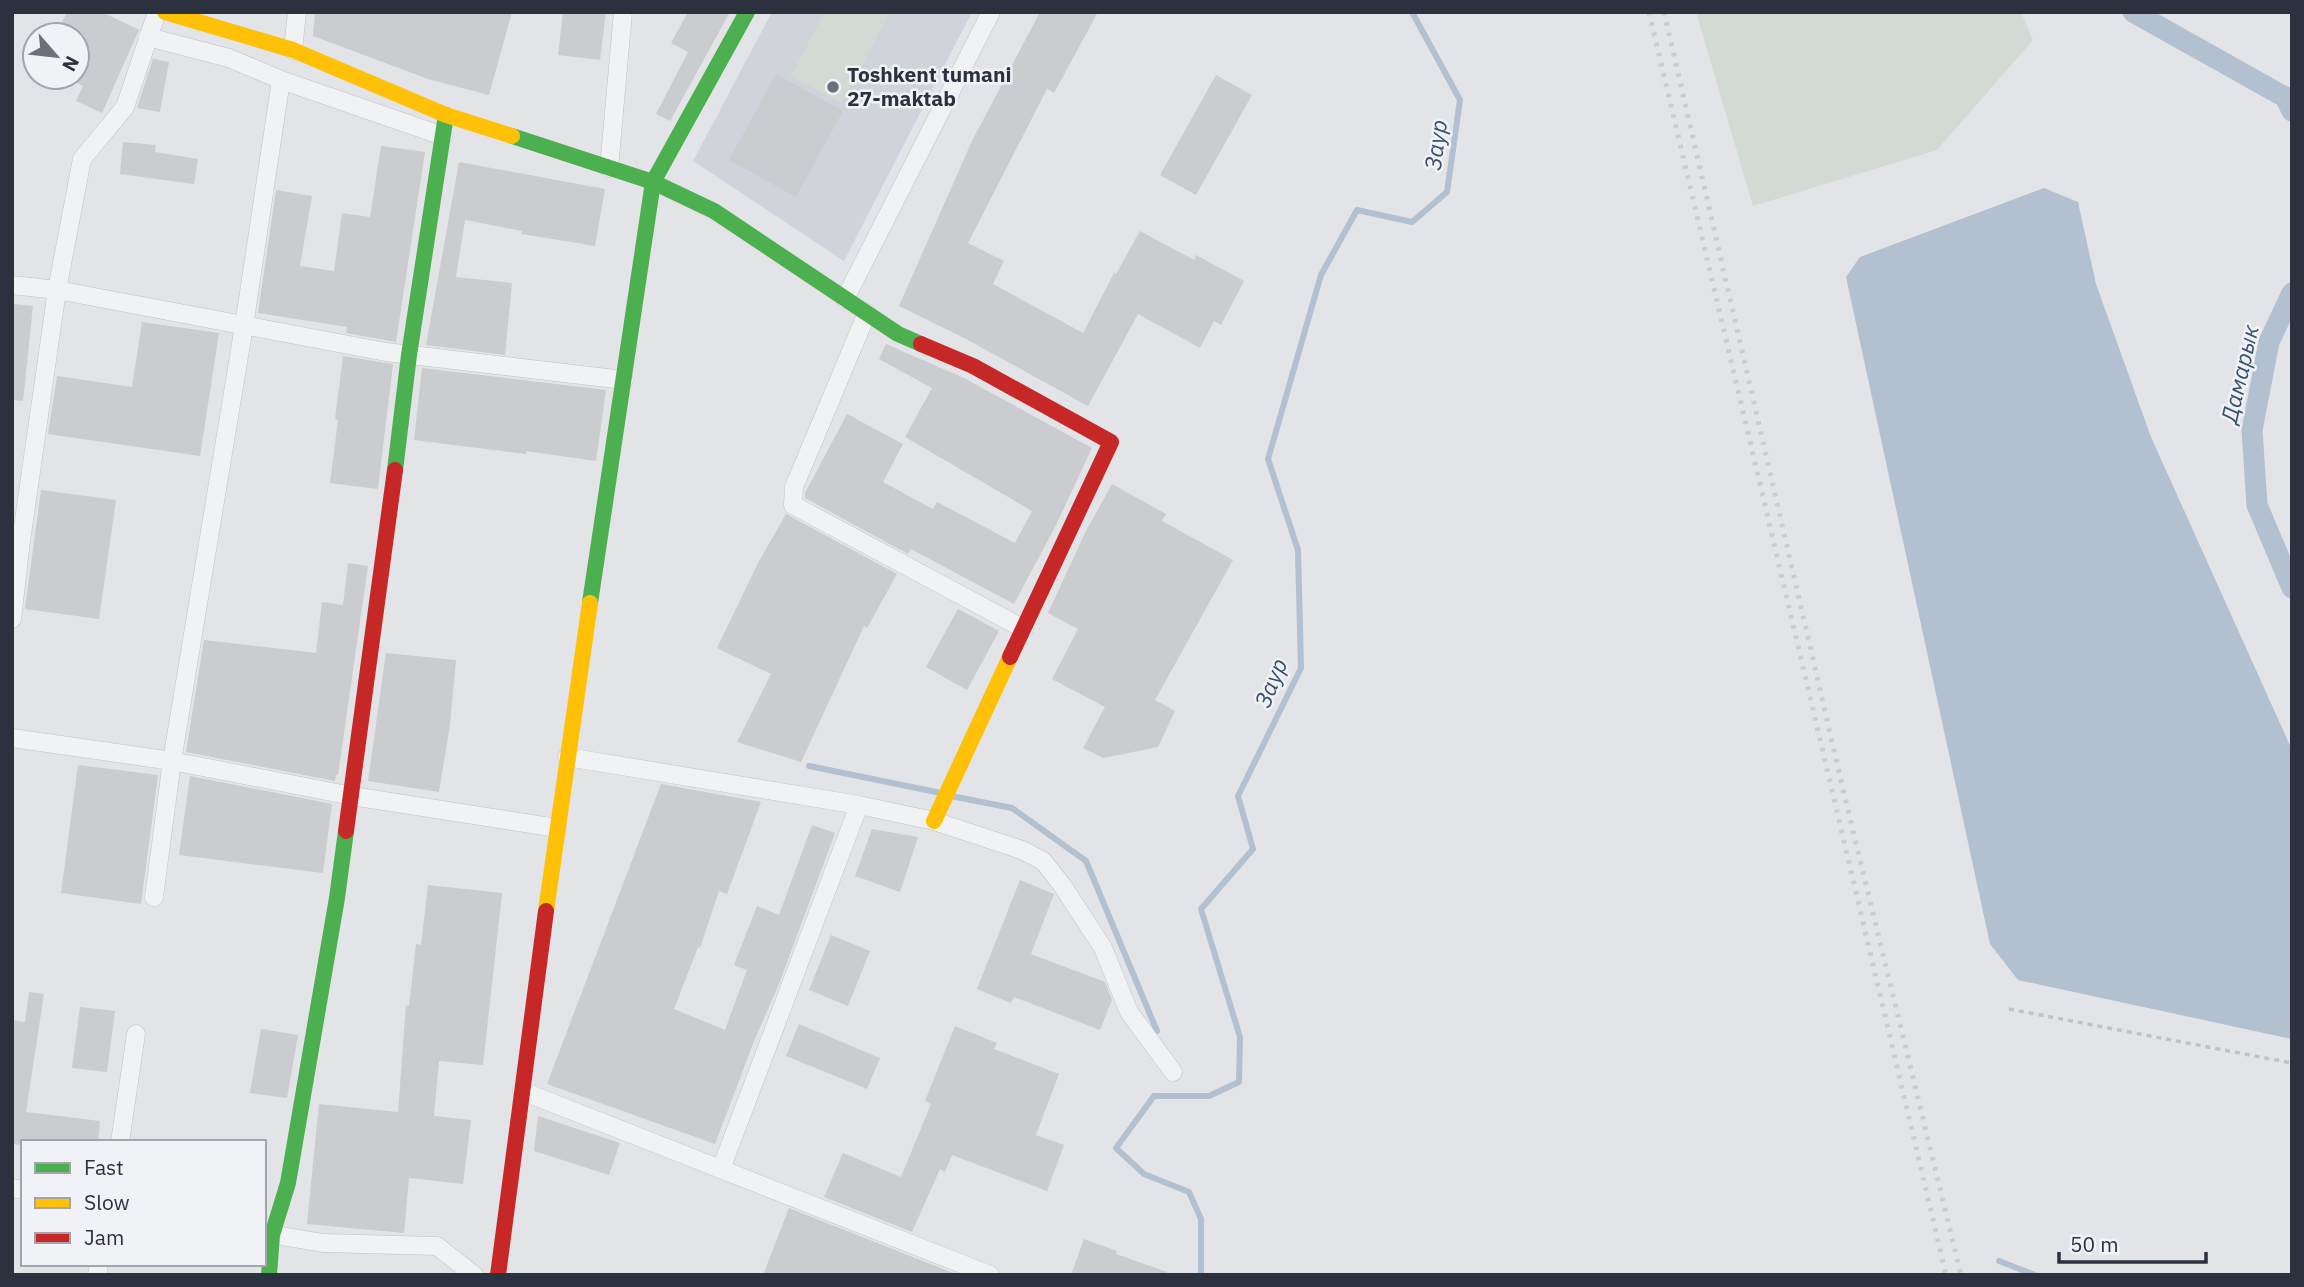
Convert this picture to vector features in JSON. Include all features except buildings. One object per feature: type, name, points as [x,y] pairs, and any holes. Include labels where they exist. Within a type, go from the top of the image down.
[{"type":"street","points":[[12,619],[57,290],[82,159],[125,107],[157,12]]},
{"type":"street","points":[[165,12],[293,50],[446,115],[653,182],[714,211],[898,334],[973,366],[1111,442],[934,821]]},
{"type":"street","points":[[293,50],[297,12]]},
{"type":"street","points":[[609,168],[623,12]]},
{"type":"street","points":[[498,1275],[567,757],[653,182],[747,12]]},
{"type":"street","points":[[845,299],[991,12]]},
{"type":"street","points":[[148,37],[229,58],[281,80],[443,136]]},
{"type":"street","points":[[154,897],[172,761],[244,326],[281,80]]},
{"type":"street","points":[[269,1275],[268,1234],[288,1183],[337,898],[409,355],[446,115]]},
{"type":"street","points":[[12,285],[57,290],[409,355],[624,380]]},
{"type":"street","points":[[867,313],[794,487],[793,505],[1024,629]]},
{"type":"street","points":[[12,738],[172,761],[352,796],[557,828]]},
{"type":"street","points":[[567,757],[859,805],[934,821],[1022,850],[1043,861],[1062,885],[1103,948],[1129,1012],[1173,1072]]},
{"type":"street","points":[[722,1169],[859,805]]},
{"type":"street","points":[[121,1140],[136,1034]]},
{"type":"street","points":[[522,1091],[990,1275]]},
{"type":"street","points":[[268,1234],[323,1242],[437,1246],[474,1275]]},
{"type":"path","points":[[2009,1009],[2292,1063]]},
{"type":"shaded area","name":"Toshkent tumani 27-maktab","points":[[772,12],[972,12],[844,261],[693,161]]},
{"type":"shaded area","points":[[825,12],[890,12],[842,103],[791,76]]},
{"type":"shaded area","points":[[1696,12],[2021,12],[2033,40],[1937,150],[1753,206]]},
{"type":"water","points":[[2044,188],[2078,202],[2096,284],[2151,437],[2292,750],[2292,1039],[2018,980],[1990,944],[1846,277],[1860,257]]},
{"type":"waterway","name":"Заур","points":[[1201,1275],[1201,1219],[1189,1192],[1144,1174],[1116,1148],[1154,1096],[1209,1096],[1239,1082],[1240,1037],[1201,909],[1253,849],[1238,796],[1301,668],[1298,550],[1268,459],[1321,275],[1357,210],[1412,222],[1447,192],[1460,100],[1412,12]]},
{"type":"waterway","name":"Дамарык","points":[[2133,12],[2285,97],[2292,111]]},
{"type":"waterway","name":"Дамарык","points":[[2292,293],[2269,342],[2252,430],[2257,505],[2292,588]]},
{"type":"waterway","points":[[809,766],[941,793]]},
{"type":"waterway","points":[[951,796],[1012,808],[1086,861],[1157,1031]]},
{"type":"waterway","points":[[1999,1261],[2035,1275]]},
{"type":"railway","points":[[1649,12],[1946,1275]]},
{"type":"railway","points":[[1664,12],[1845,798],[1961,1275]]},
{"type":"traffic: fast","points":[[747,12],[653,182],[714,211],[898,334],[921,344]]},
{"type":"traffic: fast","points":[[395,470],[409,355],[446,115]]},
{"type":"traffic: fast","points":[[512,136],[653,182],[590,603]]},
{"type":"traffic: fast","points":[[269,1275],[272,1235],[288,1183],[346,831]]},
{"type":"traffic: slow","points":[[165,12],[293,50],[446,115],[512,136]]},
{"type":"traffic: slow","points":[[546,911],[590,603]]},
{"type":"traffic: slow","points":[[934,821],[1010,657]]},
{"type":"traffic: jam","points":[[921,344],[973,366],[1111,442],[1010,657]]},
{"type":"traffic: jam","points":[[346,831],[395,470]]},
{"type":"traffic: jam","points":[[498,1275],[546,911]]},
{"type":"place","name":"Toshkent tumani 27-maktab","points":[[833,87]]}]
